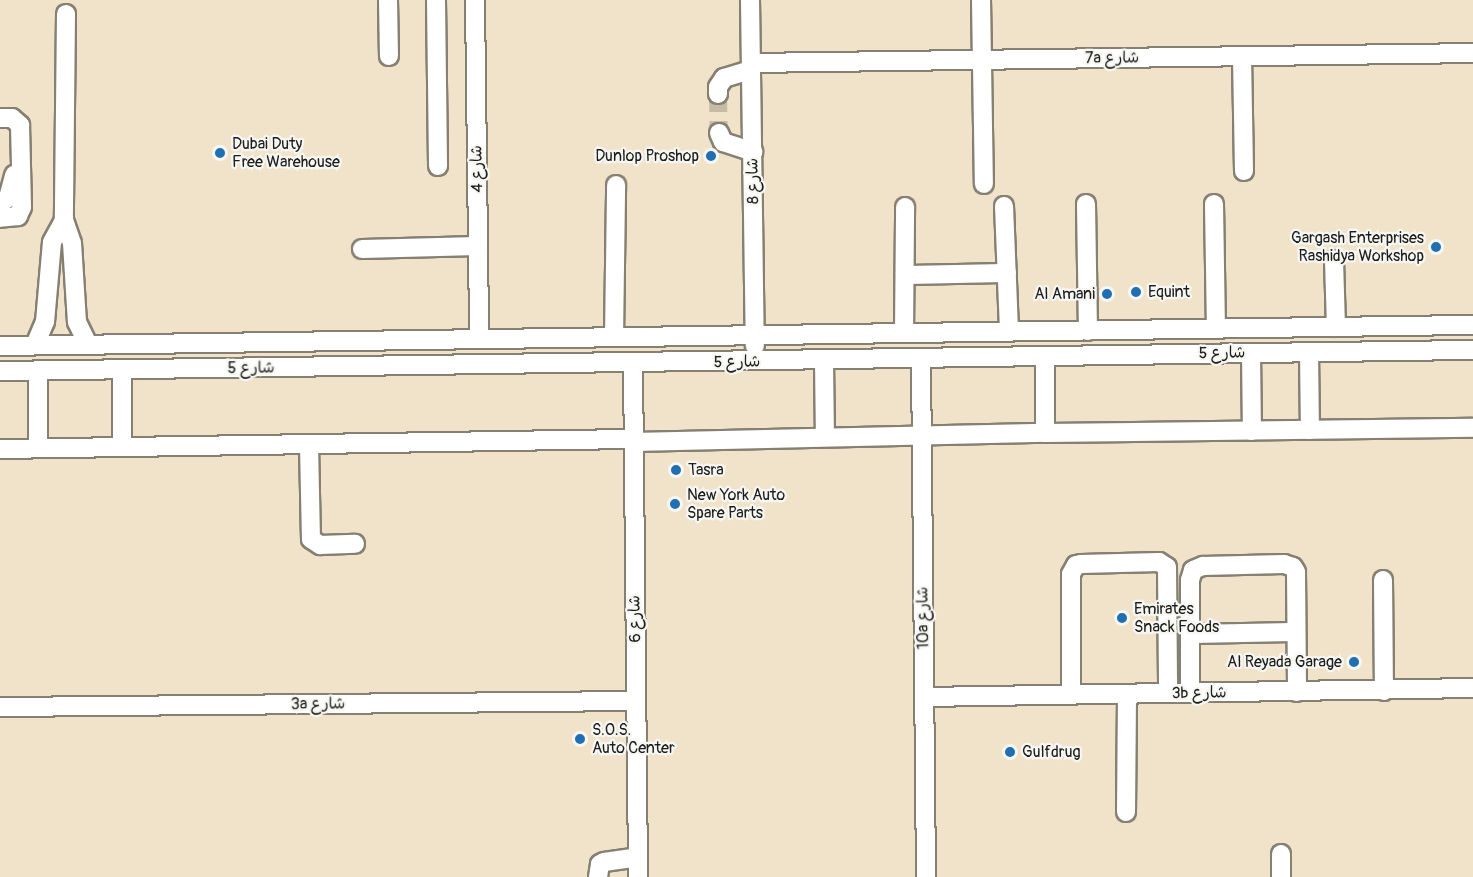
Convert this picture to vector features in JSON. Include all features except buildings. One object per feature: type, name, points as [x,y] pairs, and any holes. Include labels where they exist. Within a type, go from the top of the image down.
[{"type":"street","points":[[388,0],[389,56]]},
{"type":"street","points":[[436,0],[438,166]]},
{"type":"street","name":"شارع 4","points":[[475,0],[478,338]]},
{"type":"street","name":"شارع 8","points":[[749,362],[756,336],[750,0]]},
{"type":"street","points":[[981,0],[984,184]]},
{"type":"street","points":[[66,14],[64,220],[72,243],[77,321],[88,345]]},
{"type":"street","name":"7a شارع","points":[[718,94],[718,87],[724,78],[751,67],[982,60],[1473,53]]},
{"type":"street","points":[[1242,56],[1244,171]]},
{"type":"street","points":[[0,118],[12,118],[20,125],[21,168],[21,212],[13,218],[0,218]]},
{"type":"street","points":[[718,133],[723,142],[753,152]]},
{"type":"street","points":[[0,203],[8,198],[12,177],[21,168]]},
{"type":"street","points":[[614,337],[616,185]]},
{"type":"street","points":[[1086,204],[1088,331]]},
{"type":"street","points":[[1214,204],[1216,329]]},
{"type":"street","points":[[1004,206],[1009,332]]},
{"type":"street","points":[[904,333],[905,207]]},
{"type":"street","points":[[34,345],[45,322],[52,242],[64,220]]},
{"type":"street","points":[[362,249],[478,246]]},
{"type":"street","points":[[1334,260],[1336,327]]},
{"type":"street","points":[[905,275],[1007,273]]},
{"type":"street","name":"شارع 5","points":[[0,346],[1473,325]]},
{"type":"street","name":"شارع 5","points":[[0,371],[1473,350]]},
{"type":"street","points":[[1309,352],[1310,430]]},
{"type":"street","points":[[1251,353],[1252,431]]},
{"type":"street","points":[[1045,357],[1045,433]]},
{"type":"street","name":"10a شارع","points":[[921,358],[926,877]]},
{"type":"street","points":[[824,360],[825,437]]},
{"type":"street","name":"شارع 6","points":[[633,362],[638,877]]},
{"type":"street","points":[[122,369],[122,447]]},
{"type":"street","points":[[38,370],[38,448]]},
{"type":"street","points":[[0,449],[1473,428]]},
{"type":"street","points":[[309,445],[311,539],[320,545],[355,544]]},
{"type":"street","points":[[1071,695],[1071,574],[1076,565],[1159,562],[1167,567],[1168,693]]},
{"type":"street","points":[[1190,693],[1190,580],[1193,570],[1203,566],[1284,564],[1293,567],[1296,572],[1297,692]]},
{"type":"street","points":[[1383,580],[1384,691]]},
{"type":"street","points":[[1190,634],[1296,632]]},
{"type":"street","name":"3b شارع","points":[[924,697],[1473,688]]},
{"type":"street","points":[[1126,812],[1127,694]]},
{"type":"street","name":"3a شارع","points":[[0,707],[636,701]]},
{"type":"street","points":[[1281,854],[1281,877]]},
{"type":"street","points":[[598,877],[600,864],[604,861],[638,857]]},
{"type":"tunnel","points":[[718,94],[719,133]]},
{"type":"place","name":"Dubai Duty Free Warehouse","points":[[220,153]]},
{"type":"place","name":"Dunlop Proshop","points":[[711,156]]},
{"type":"place","name":"Gargash Enterprises Rashidya Workshop","points":[[1436,247]]},
{"type":"place","name":"Equint","points":[[1136,292]]},
{"type":"place","name":"Al Amani","points":[[1107,294]]},
{"type":"place","name":"Tasra","points":[[676,470]]},
{"type":"place","name":"New York Auto Spare Parts","points":[[675,504]]},
{"type":"place","name":"Emirates Snack Foods","points":[[1122,618]]},
{"type":"place","name":"Al Reyada Garage","points":[[1354,662]]},
{"type":"place","name":"S.O.S. Auto Center","points":[[580,739]]},
{"type":"place","name":"Gulfdrug","points":[[1010,752]]}]
